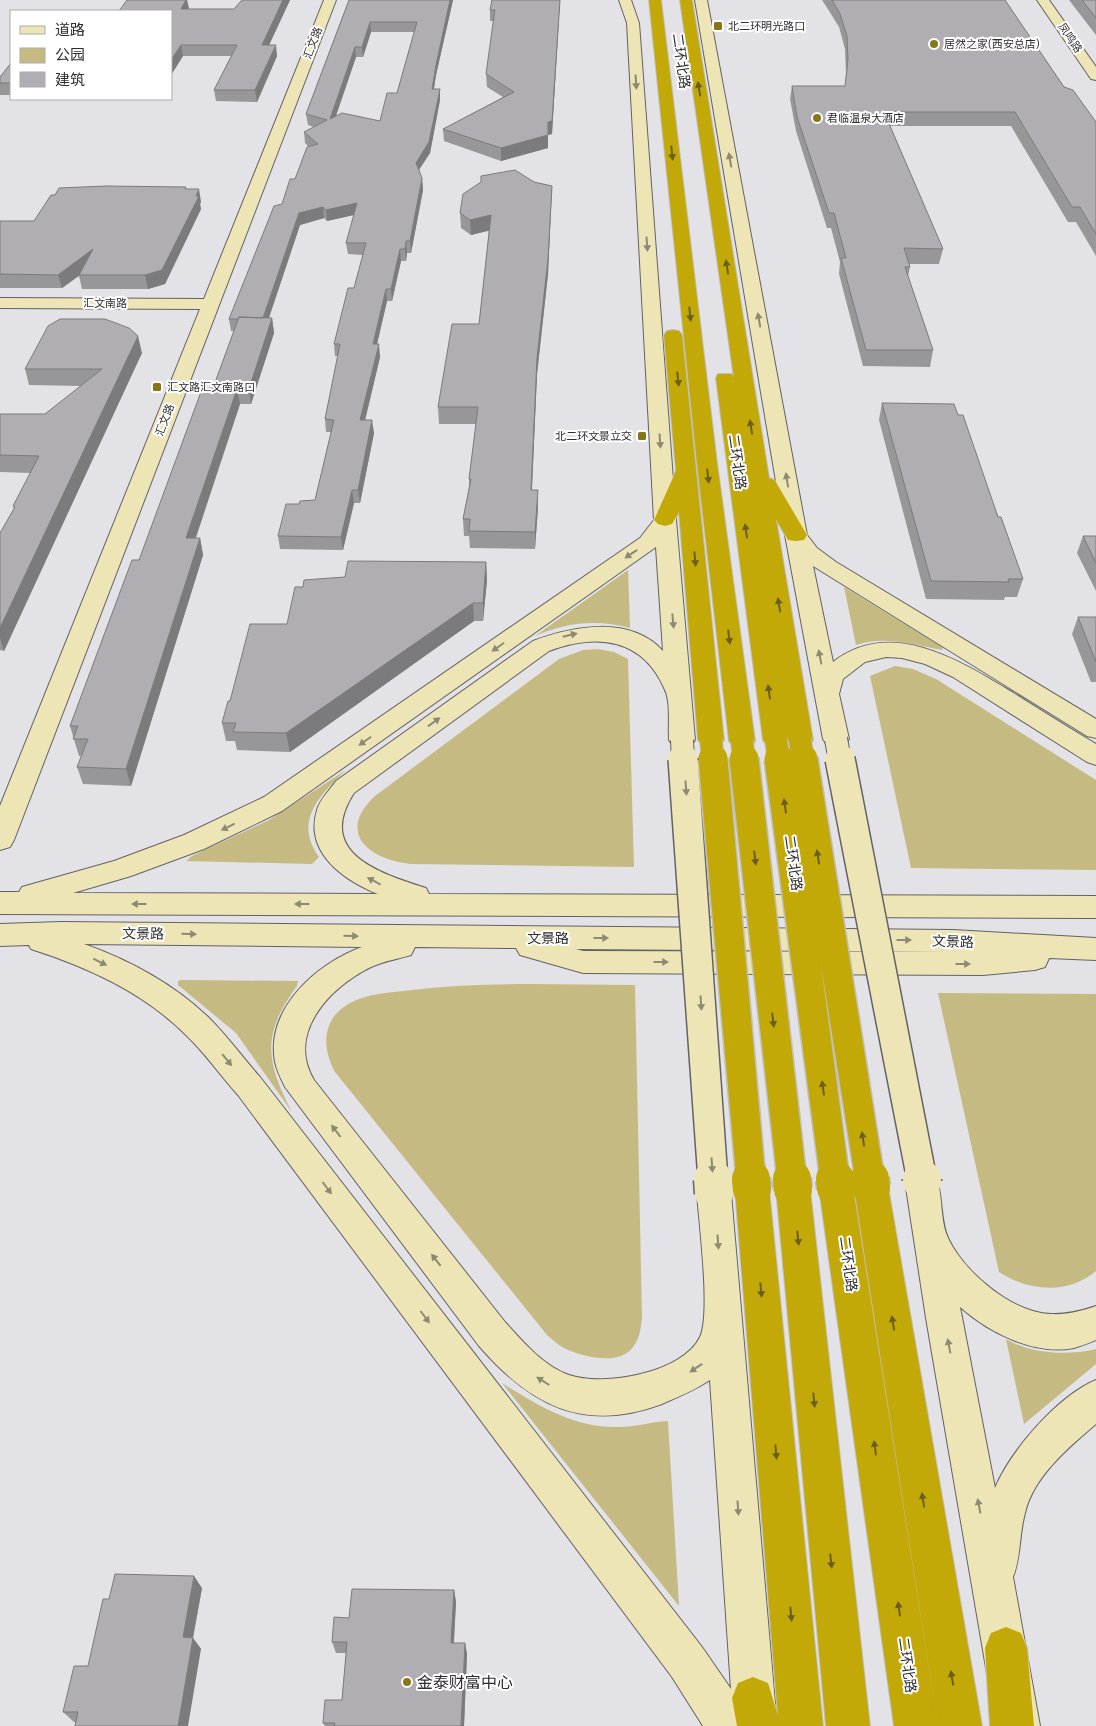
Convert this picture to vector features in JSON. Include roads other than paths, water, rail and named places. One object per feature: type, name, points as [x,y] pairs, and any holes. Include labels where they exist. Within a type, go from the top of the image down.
[{"type":"highway","points":[[641,0],[667,252],[679,213]]},
{"type":"highway","name":"二环北路","points":[[655,0],[793,1189],[848,1726]]},
{"type":"highway","name":"二环北路","points":[[673,0],[718,327]]},
{"type":"highway","points":[[686,0],[757,464],[788,740]]},
{"type":"highway","points":[[649,78],[666,102]]},
{"type":"highway","points":[[686,103],[705,126]]},
{"type":"highway","points":[[696,168],[708,144]]},
{"type":"highway","points":[[672,314],[801,1726]]},
{"type":"highway","name":"二环北路","points":[[722,356],[788,740],[854,1188],[916,1726]]},
{"type":"highway","points":[[757,464],[796,535]]},
{"type":"highway","points":[[665,520],[687,468]]},
{"type":"highway","points":[[854,1188],[960,1726]]},
{"type":"highway","points":[[1006,1648],[1012,1726]]},
{"type":"main road","name":"汇文路","points":[[0,840],[330,0]]},
{"type":"main road","points":[[625,0],[633,23],[665,520],[681,703],[682,740],[723,1311],[748,1719]]},
{"type":"main road","points":[[702,0],[796,535],[922,1181],[934,1269],[1006,1648],[1018,1726]]},
{"type":"main road","name":"凤鸣路","points":[[1043,0],[1096,76]]},
{"type":"main road","name":"汇文南路","points":[[0,303],[209,309]]},
{"type":"main road","name":"汇文南路","points":[[0,312],[209,309]]},
{"type":"main road","points":[[0,902],[32,895],[121,868],[225,829],[273,804],[648,543],[665,520]]},
{"type":"main road","points":[[796,535],[809,553],[828,567],[1096,730]]},
{"type":"main road","points":[[497,905],[443,900],[408,893],[379,884],[358,873],[329,844],[326,829],[327,815],[332,801],[345,787],[368,770],[541,646],[559,638],[591,632],[623,637],[635,642],[661,661],[676,686],[681,703]]},
{"type":"main road","points":[[827,696],[831,680],[848,661],[869,652],[881,650],[912,652],[945,663],[961,672],[1096,756]]},
{"type":"main road","points":[[0,902],[1094,906]]},
{"type":"main road","points":[[10,934],[95,959],[127,976],[179,1010],[212,1042],[249,1086],[687,1662],[714,1701],[748,1719]]},
{"type":"main road","name":"文景路","points":[[10,934],[482,937]]},
{"type":"main road","points":[[723,1311],[721,1332],[715,1349],[702,1365],[682,1377],[632,1394],[608,1398],[579,1396],[556,1388],[534,1375],[495,1336],[303,1089],[294,1073],[290,1058],[294,1029],[309,998],[334,974],[373,952],[482,937],[583,962],[983,964],[1096,951]]},
{"type":"main road","points":[[928,1227],[942,1262],[955,1280],[986,1309],[1031,1328],[1073,1331],[1096,1324]]},
{"type":"main road","points":[[998,1606],[998,1552],[1005,1514],[1016,1485],[1032,1458],[1055,1434],[1096,1399]]},
{"type":"place","name":"北二环明光路口","points":[[718,26]]},
{"type":"place","name":"居然之家(西安总店)","points":[[934,44]]},
{"type":"place","name":"君临温泉大酒店","points":[[817,118]]},
{"type":"place","name":"汇文路汇文南路口","points":[[157,387]]},
{"type":"place","name":"北二环文景立交","points":[[642,436]]},
{"type":"place","name":"金泰财富中心","points":[[407,1682]]}]
